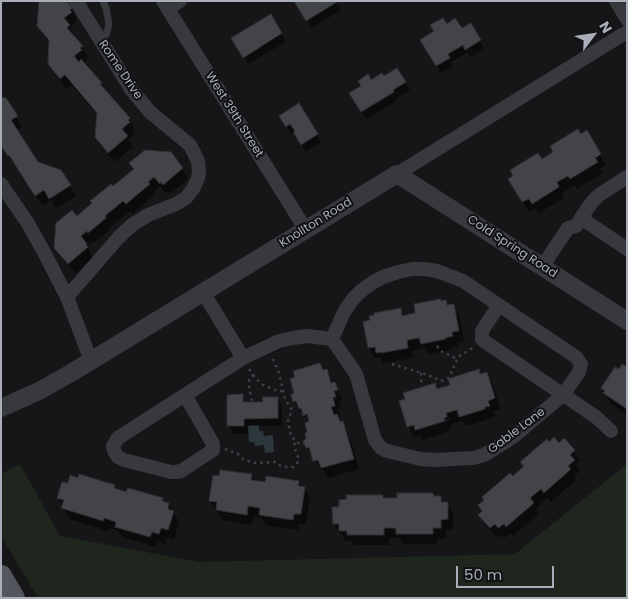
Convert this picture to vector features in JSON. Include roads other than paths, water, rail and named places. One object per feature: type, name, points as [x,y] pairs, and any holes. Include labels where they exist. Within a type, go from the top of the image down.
[{"type":"main road","points":[[1,576],[14,598]]},
{"type":"street","name":"Rome Drive","points":[[66,298],[119,237],[132,225],[148,215],[186,198],[194,189],[199,172],[198,160],[190,145],[150,112],[131,89],[76,1]]},
{"type":"street","points":[[165,5],[180,1]]},
{"type":"street","points":[[616,1],[627,19]]},
{"type":"street","name":"West 39th Street","points":[[165,5],[306,230]]},
{"type":"street","name":"Knollton Road","points":[[1,408],[50,385],[91,361],[627,32]]},
{"type":"street","name":"Cold Spring Road","points":[[397,174],[627,321]]},
{"type":"street","points":[[546,269],[568,228],[579,222],[599,195],[627,177]]},
{"type":"street","points":[[1,184],[45,254],[66,298],[91,361]]},
{"type":"street","points":[[579,222],[627,249]]},
{"type":"street","name":"Gable Lane","points":[[424,269],[442,272],[463,281],[578,360],[581,364],[580,370],[563,395],[513,437],[487,454],[473,458],[421,459],[380,448],[375,440],[356,374],[332,339],[344,312],[361,291],[383,277],[402,271],[424,269]]},
{"type":"street","points":[[203,292],[244,358]]},
{"type":"street","points":[[499,305],[482,330],[484,341],[596,417],[611,431]]},
{"type":"street","points":[[185,395],[214,446],[211,452],[181,471],[175,472],[118,457],[114,451],[114,446],[118,438],[185,395],[244,358],[268,346],[293,338],[311,336],[332,339]]},
{"type":"lane","points":[[101,42],[106,35],[109,24],[103,1]]}]
